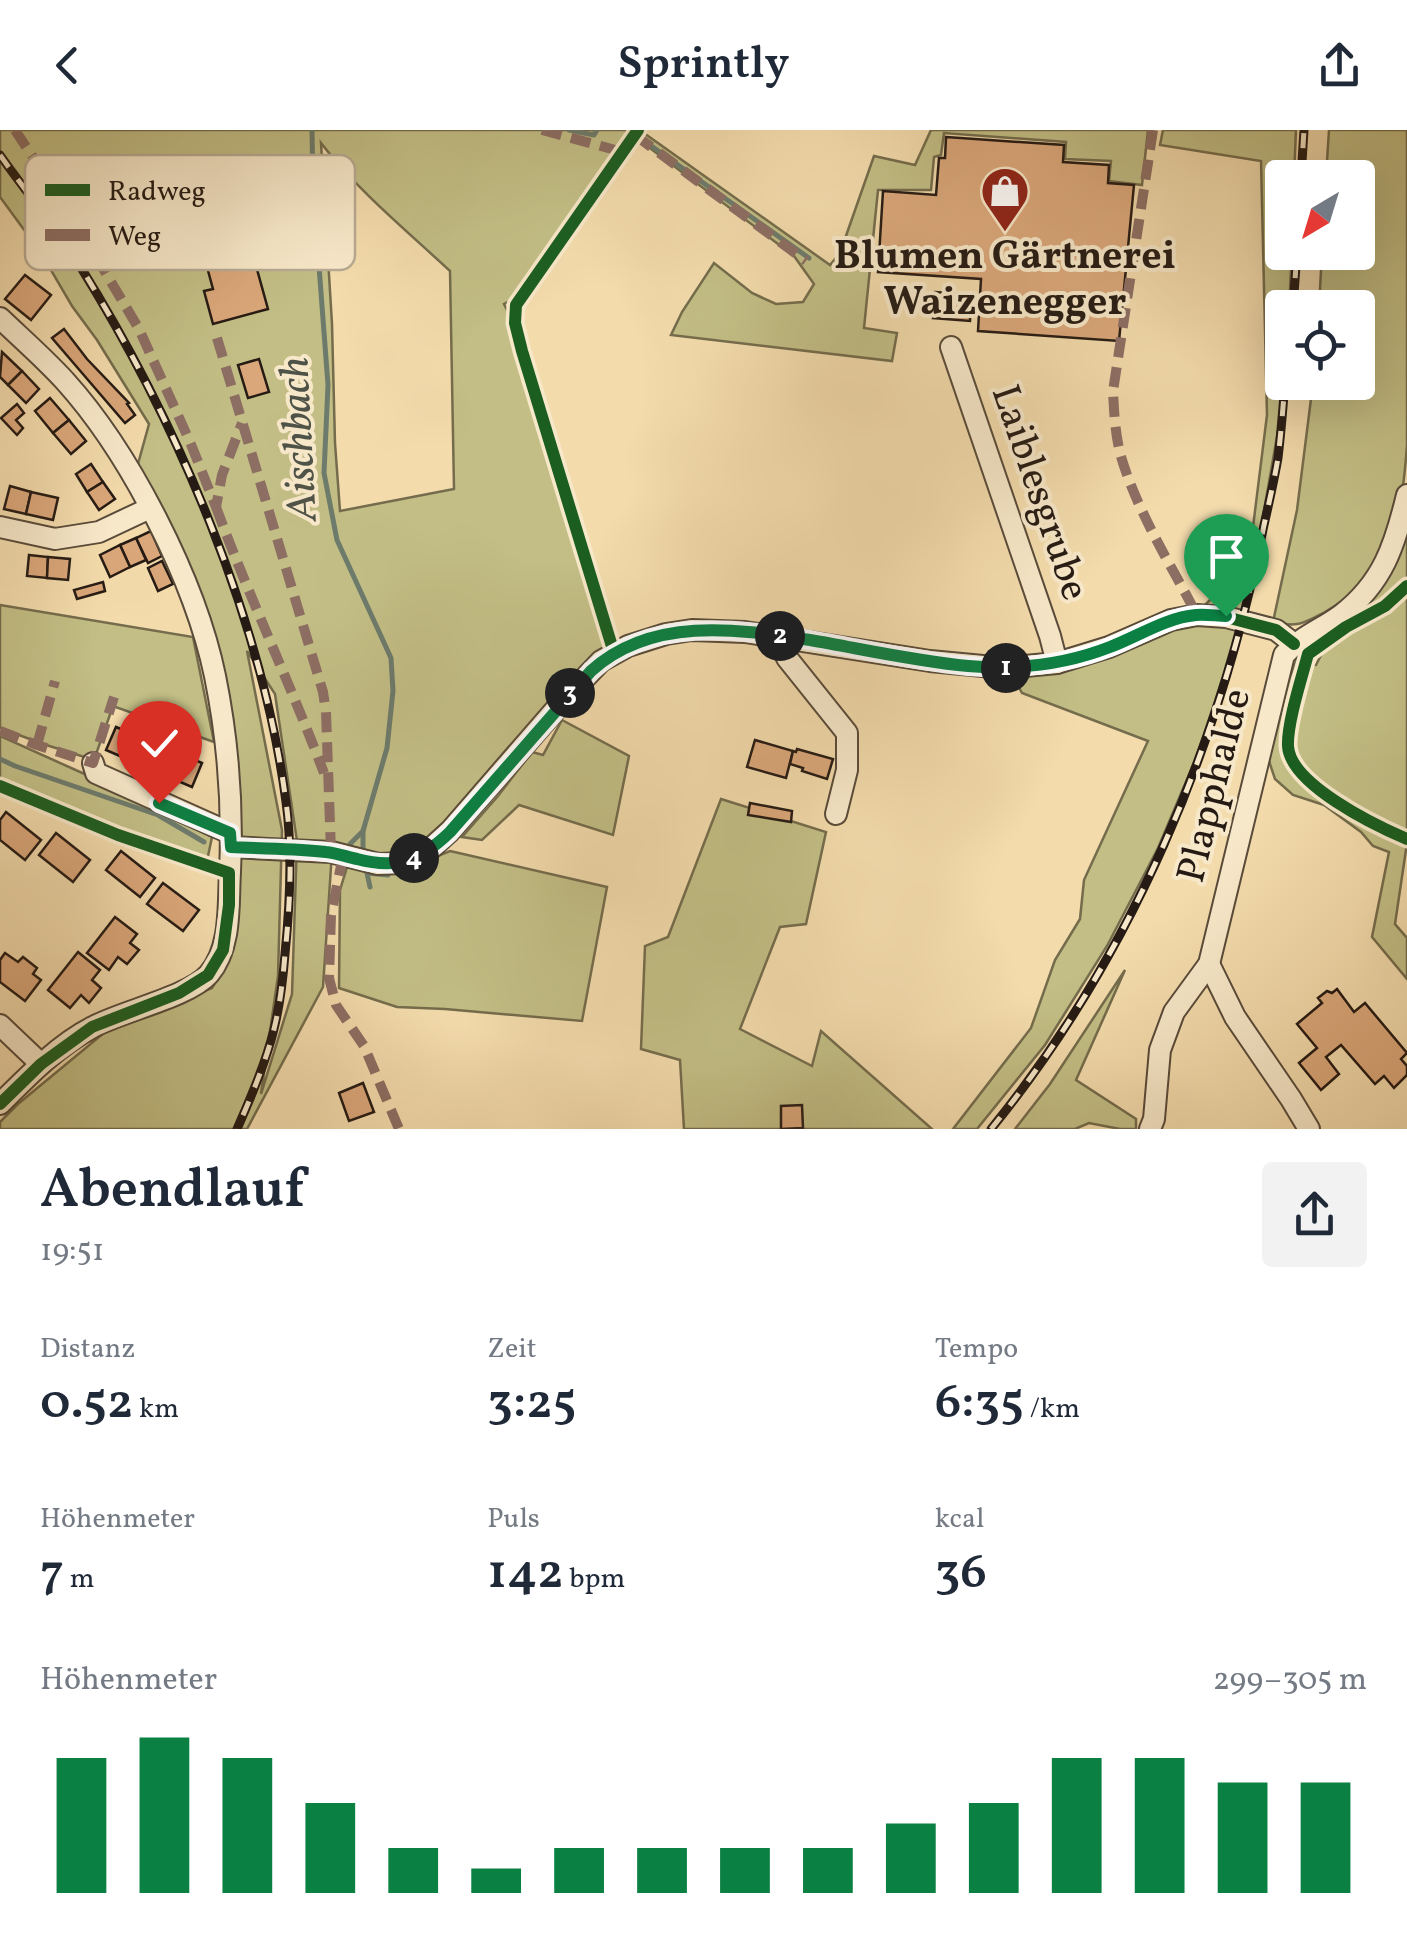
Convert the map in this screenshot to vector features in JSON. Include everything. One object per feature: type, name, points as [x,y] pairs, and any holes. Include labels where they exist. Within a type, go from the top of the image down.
[{"type":"street","points":[[0,318],[66,382],[122,455],[181,573],[214,673],[229,782],[231,840],[223,950],[208,976],[178,993],[92,1027],[40,1064],[0,1104]]},
{"type":"street","name":"Laiblesgrube","points":[[951,347],[1057,663]]},
{"type":"street","points":[[93,763],[96,773],[231,840],[332,852],[378,864],[402,863],[428,851],[450,832],[580,682],[614,653],[644,640],[715,629],[966,666],[1004,668],[1057,663],[1109,648],[1171,620],[1198,615],[1226,616],[1276,630],[1294,644],[1340,615],[1370,588],[1388,559],[1407,495]]},
{"type":"street","points":[[0,527],[54,539],[99,532],[150,508]]},
{"type":"street","points":[[778,636],[788,658],[848,734],[847,770],[836,814]]},
{"type":"street","name":"Plapphalde","points":[[1150,1129],[1160,1050],[1174,1012],[1209,964],[1269,709],[1284,655],[1294,644]]},
{"type":"street","points":[[1209,964],[1234,1018],[1309,1129]]},
{"type":"street","points":[[0,1025],[40,1064]]},
{"type":"shaded area","points":[[0,130],[625,130],[631,134],[515,298],[504,304],[513,322],[608,646],[510,760],[416,852],[375,859],[332,852],[323,987],[247,1129],[0,1129],[0,1122],[18,1104],[105,1032],[212,988],[231,957],[237,925],[239,827],[185,562],[138,464],[149,424],[51,270],[329,270],[340,511],[454,489],[450,271],[355,182],[355,155],[331,155],[321,143],[322,155],[25,155],[25,231],[0,197]],"holes":[[[247,651],[275,694],[297,841],[292,994],[261,1094],[278,976],[282,830]]]},
{"type":"shaded area","points":[[931,130],[1148,130],[1142,185],[1109,181],[1111,161],[1065,159],[1066,142],[944,133],[941,155],[934,157],[931,190],[878,190],[864,328],[897,333],[892,361],[671,335],[714,263],[752,293],[776,304],[803,302],[814,284],[794,256],[639,140],[641,131],[830,265],[840,253],[874,156],[915,165]]},
{"type":"shaded area","points":[[1163,130],[1296,130],[1295,160],[1265,160],[1265,270],[1291,270],[1290,290],[1265,290],[1265,330],[1261,161],[1160,145]]},
{"type":"shaded area","points":[[1329,130],[1407,130],[1407,445],[1397,519],[1379,562],[1348,597],[1311,619],[1288,625],[1273,622],[1297,510],[1311,400],[1375,400],[1375,290],[1320,290],[1321,270],[1375,270],[1375,160],[1327,160]]},
{"type":"shaded area","points":[[1267,400],[1282,400],[1247,607],[1196,758],[1158,848],[1107,946],[1045,1045],[977,1129],[953,1129],[1031,1028],[1055,960],[1080,919],[1084,880],[1148,741],[1022,693],[1012,674],[1201,621],[1205,605],[1250,551]]},
{"type":"shaded area","points":[[1407,528],[1407,843],[1395,924],[1407,938],[1407,979],[1372,937],[1389,852],[1373,846],[1361,832],[1324,805],[1293,795],[1275,779],[1267,755],[1276,710],[1297,659],[1316,665],[1325,647],[1323,632]]},
{"type":"shaded area","points":[[0,605],[193,637],[214,742],[113,706],[94,760],[0,728]]},
{"type":"shaded area","points":[[562,720],[629,756],[613,835],[519,805],[482,840],[462,837],[532,752],[543,755]]},
{"type":"shaded area","points":[[0,736],[212,837],[207,861],[115,829],[0,781]]},
{"type":"shaded area","points":[[721,799],[826,832],[806,924],[780,927],[740,1029],[812,1066],[821,1031],[932,1129],[684,1129],[680,1060],[641,1049],[645,946],[668,937]]},
{"type":"shaded area","points":[[450,851],[607,887],[582,1021],[397,1007],[339,988],[340,890],[348,864],[396,873]]},
{"type":"shaded area","points":[[1125,970],[1076,1080],[1136,1119],[1136,1129],[1089,1123],[1075,1129],[1015,1129],[1050,1084]]},
{"type":"building","name":"Blumen Gärtnerei Waizenegger","points":[[946,137],[1064,145],[1063,162],[1109,165],[1108,183],[1134,185],[1119,341],[978,331],[981,279],[878,272],[883,191],[936,195],[939,158],[945,158]]},
{"type":"building","points":[[208,270],[257,270],[268,309],[213,324],[204,291],[213,289]]},
{"type":"building","points":[[25,275],[51,295],[31,320],[5,299]]},
{"type":"building","points":[[935,292],[971,295],[970,321],[933,318]]},
{"type":"building","points":[[64,329],[129,403],[135,415],[125,423],[52,338]]},
{"type":"building","points":[[2,352],[22,371],[8,385],[0,377]]},
{"type":"building","points":[[259,359],[269,392],[248,398],[238,365]]},
{"type":"building","points":[[22,371],[39,389],[26,403],[8,385]]},
{"type":"building","points":[[50,398],[69,420],[53,433],[35,411]]},
{"type":"building","points":[[17,404],[24,413],[16,420],[23,428],[17,435],[1,418]]},
{"type":"building","points":[[69,420],[86,441],[71,454],[53,433]]},
{"type":"building","points":[[91,464],[103,482],[87,492],[76,474]]},
{"type":"building","points":[[103,482],[115,499],[99,510],[87,492]]},
{"type":"building","points":[[10,486],[31,492],[26,514],[4,509]]},
{"type":"building","points":[[31,492],[58,498],[53,520],[26,514]]},
{"type":"building","points":[[151,531],[162,556],[148,563],[136,538]]},
{"type":"building","points":[[136,538],[146,560],[130,567],[120,545]]},
{"type":"building","points":[[120,545],[130,567],[110,577],[100,555]]},
{"type":"building","points":[[29,555],[48,557],[47,578],[27,576]]},
{"type":"building","points":[[48,557],[70,559],[68,580],[47,578]]},
{"type":"building","points":[[162,561],[173,584],[158,591],[148,568]]},
{"type":"building","points":[[103,582],[105,591],[77,599],[74,590]]},
{"type":"building","points":[[116,727],[202,763],[192,787],[106,750]]},
{"type":"building","points":[[755,740],[793,751],[786,778],[747,767]]},
{"type":"building","points":[[797,749],[833,759],[827,779],[790,764]]},
{"type":"building","points":[[137,770],[165,782],[159,797],[131,785]]},
{"type":"building","points":[[750,803],[792,811],[791,822],[748,815]]},
{"type":"building","points":[[6,812],[41,840],[25,860],[0,840],[0,820]]},
{"type":"building","points":[[56,833],[90,860],[73,882],[39,855]]},
{"type":"building","points":[[121,851],[155,878],[140,897],[106,870]]},
{"type":"building","points":[[163,883],[199,910],[183,931],[147,904]]},
{"type":"building","points":[[115,917],[137,934],[130,943],[139,950],[127,964],[118,957],[109,970],[87,953]]},
{"type":"building","points":[[78,952],[100,970],[92,980],[101,988],[89,1003],[81,995],[70,1008],[48,990]]},
{"type":"building","points":[[5,953],[18,962],[23,957],[37,968],[33,974],[41,980],[25,1001],[0,982],[0,960]]},
{"type":"building","points":[[1337,989],[1354,1012],[1365,1003],[1407,1053],[1401,1059],[1407,1066],[1407,1075],[1394,1088],[1384,1076],[1375,1084],[1341,1045],[1326,1057],[1339,1074],[1321,1090],[1299,1063],[1317,1048],[1297,1024],[1322,1003],[1318,998]]},
{"type":"building","points":[[363,1083],[374,1112],[349,1121],[339,1093]]},
{"type":"building","points":[[802,1105],[803,1128],[781,1129],[781,1106]]},
{"type":"waterway","name":"Aischbach","points":[[312,130],[312,155]]},
{"type":"waterway","points":[[569,130],[594,135],[597,130]]},
{"type":"waterway","points":[[640,138],[809,258]]},
{"type":"waterway","name":"Aischbach","points":[[319,270],[328,385],[324,473],[337,540],[391,658],[393,691],[387,748],[363,831],[363,849]]},
{"type":"waterway","name":"Aischbach","points":[[0,759],[158,815],[204,842]]},
{"type":"waterway","name":"Aischbach","points":[[350,844],[363,831]]},
{"type":"waterway","points":[[407,876],[433,859]]},
{"type":"waterway","points":[[370,887],[367,873],[388,875]]},
{"type":"railway","points":[[1302,160],[1304,130]]},
{"type":"railway","points":[[0,155],[25,189]]},
{"type":"railway","points":[[82,270],[150,390],[210,524],[236,593],[274,733],[290,840],[283,973],[271,1041],[237,1129]]},
{"type":"railway","points":[[1294,290],[1296,270]]},
{"type":"railway","points":[[991,1129],[1087,992],[1128,919],[1196,766],[1246,606],[1278,458],[1283,400]]},
{"type":"marked path","points":[[15,130],[31,155]]},
{"type":"marked path","points":[[542,130],[623,152]]},
{"type":"marked path","points":[[1153,130],[1113,391],[1115,422],[1120,453],[1135,495],[1197,615]]},
{"type":"marked path","points":[[635,135],[806,261]]},
{"type":"marked path","points":[[104,270],[139,329],[216,507],[222,475],[242,423]]},
{"type":"marked path","points":[[217,338],[323,692],[331,852]]},
{"type":"marked path","points":[[216,507],[324,773]]},
{"type":"marked path","points":[[37,745],[55,681]]},
{"type":"marked path","points":[[0,731],[93,763],[114,697]]},
{"type":"marked path","points":[[343,856],[331,915],[329,978],[336,1005],[364,1046],[399,1129]]},
{"type":"cycle path","points":[[614,653],[515,323],[516,305],[638,130]]},
{"type":"cycle path","points":[[1407,586],[1385,606],[1308,654],[1288,736],[1292,760],[1318,788],[1355,813],[1407,839]]},
{"type":"cycle path","points":[[231,847],[331,852],[378,864],[415,858],[450,831],[601,661],[628,646],[666,634],[692,630],[745,632],[930,661],[1004,668],[1057,663],[1109,647],[1171,620],[1197,615],[1226,617],[1276,630],[1294,644]]},
{"type":"cycle path","points":[[0,786],[118,835],[229,873],[223,950],[208,975],[179,993],[92,1027],[41,1064],[0,1104]]},
{"type":"place","name":"Blumen Gärtnerei Waizenegger","points":[[1005,234]]},
{"type":"route","points":[[159,803],[230,833],[231,847],[332,852],[378,864],[402,863],[428,851],[450,832],[591,671],[614,653],[644,640],[715,629],[966,666],[1029,667],[1109,648],[1171,620],[1198,615],[1226,616]]}]
